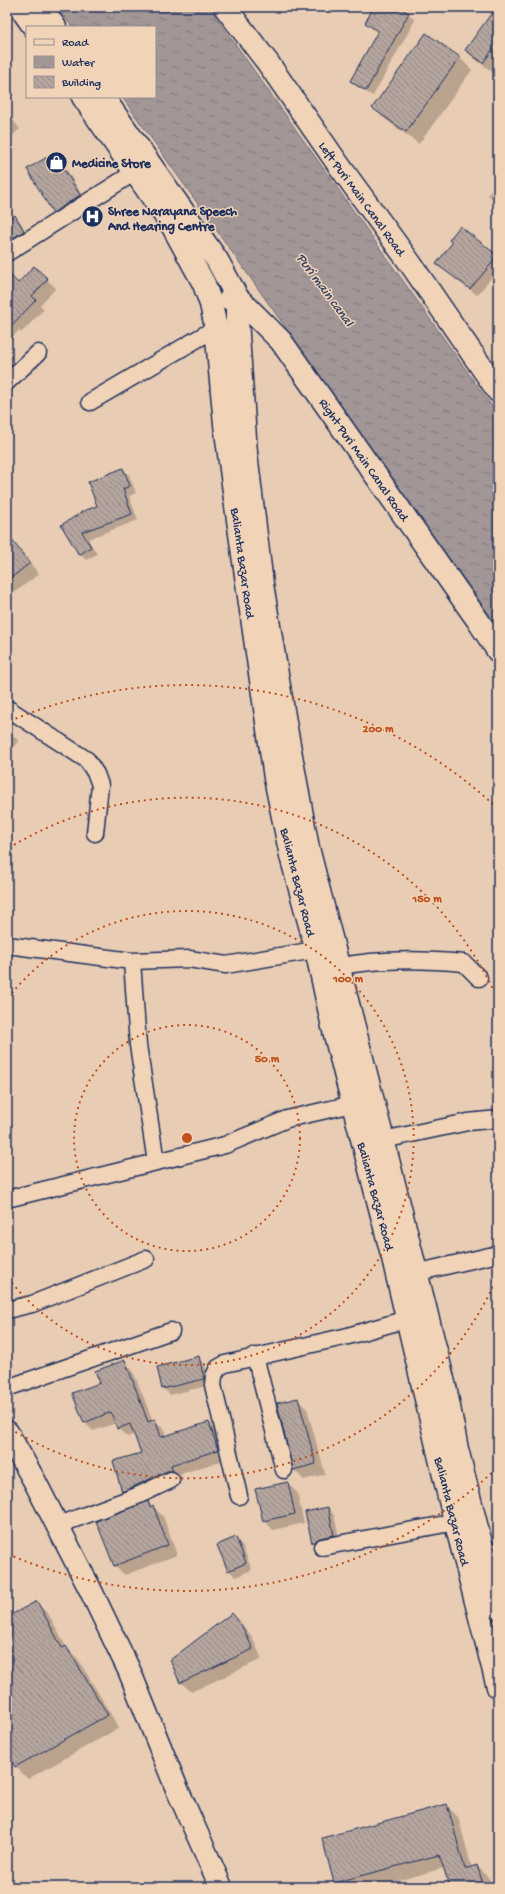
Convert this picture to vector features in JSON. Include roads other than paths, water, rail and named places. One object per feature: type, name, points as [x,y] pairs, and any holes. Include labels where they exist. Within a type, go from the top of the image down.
[{"type":"street","points":[[20,7],[33,26]]},
{"type":"street","points":[[41,7],[54,26]]},
{"type":"street","name":"Left Puri Main Canal Road","points":[[224,7],[268,63],[338,164],[410,263],[498,391]]},
{"type":"street","name":"Balianta Bazar Road","points":[[84,98],[173,227],[204,284],[211,304],[216,328],[230,461],[275,778],[291,856],[314,940],[315,950],[498,1687]]},
{"type":"street","name":"Balianta Bazar Road","points":[[104,98],[217,260],[237,297],[237,320],[246,454],[262,584],[308,848],[446,1391],[457,1449],[498,1608]]},
{"type":"street","points":[[7,253],[136,172]]},
{"type":"street","points":[[211,304],[237,297]]},
{"type":"street","name":"Right Puri Main Canal Road","points":[[237,297],[281,341],[473,612],[498,651]]},
{"type":"street","points":[[90,402],[216,328]]},
{"type":"street","points":[[7,382],[38,353]]},
{"type":"street","points":[[7,708],[87,760],[96,774],[100,785],[95,833]]},
{"type":"street","points":[[7,945],[132,960],[189,959],[226,964],[315,950]]},
{"type":"street","points":[[132,960],[138,1045],[156,1162]]},
{"type":"street","points":[[337,966],[395,960],[464,962],[479,978]]},
{"type":"street","points":[[7,1198],[225,1145],[287,1119],[353,1104]]},
{"type":"street","points":[[383,1140],[468,1122],[498,1119]]},
{"type":"street","points":[[415,1273],[498,1254]]},
{"type":"street","points":[[7,1310],[32,1304],[146,1259]]},
{"type":"street","points":[[239,1496],[213,1385],[214,1376],[218,1368],[225,1364],[254,1356],[348,1336],[407,1318]]},
{"type":"street","points":[[7,1388],[171,1331]]},
{"type":"street","points":[[254,1356],[284,1470]]},
{"type":"street","points":[[7,1432],[34,1480],[56,1526],[90,1589],[129,1670],[180,1796],[221,1887]]},
{"type":"street","points":[[56,1526],[137,1496],[171,1480]]},
{"type":"street","points":[[322,1547],[456,1522]]},
{"type":"water","name":"Puri main canal","points":[[57,7],[209,7],[498,415],[498,627],[123,98],[156,98],[156,26],[71,26]]},
{"type":"place","name":"Medicine Store","points":[[56,162]]},
{"type":"place","name":"Shree Narayana Speech And Hearing Centre","points":[[93,217]]}]
